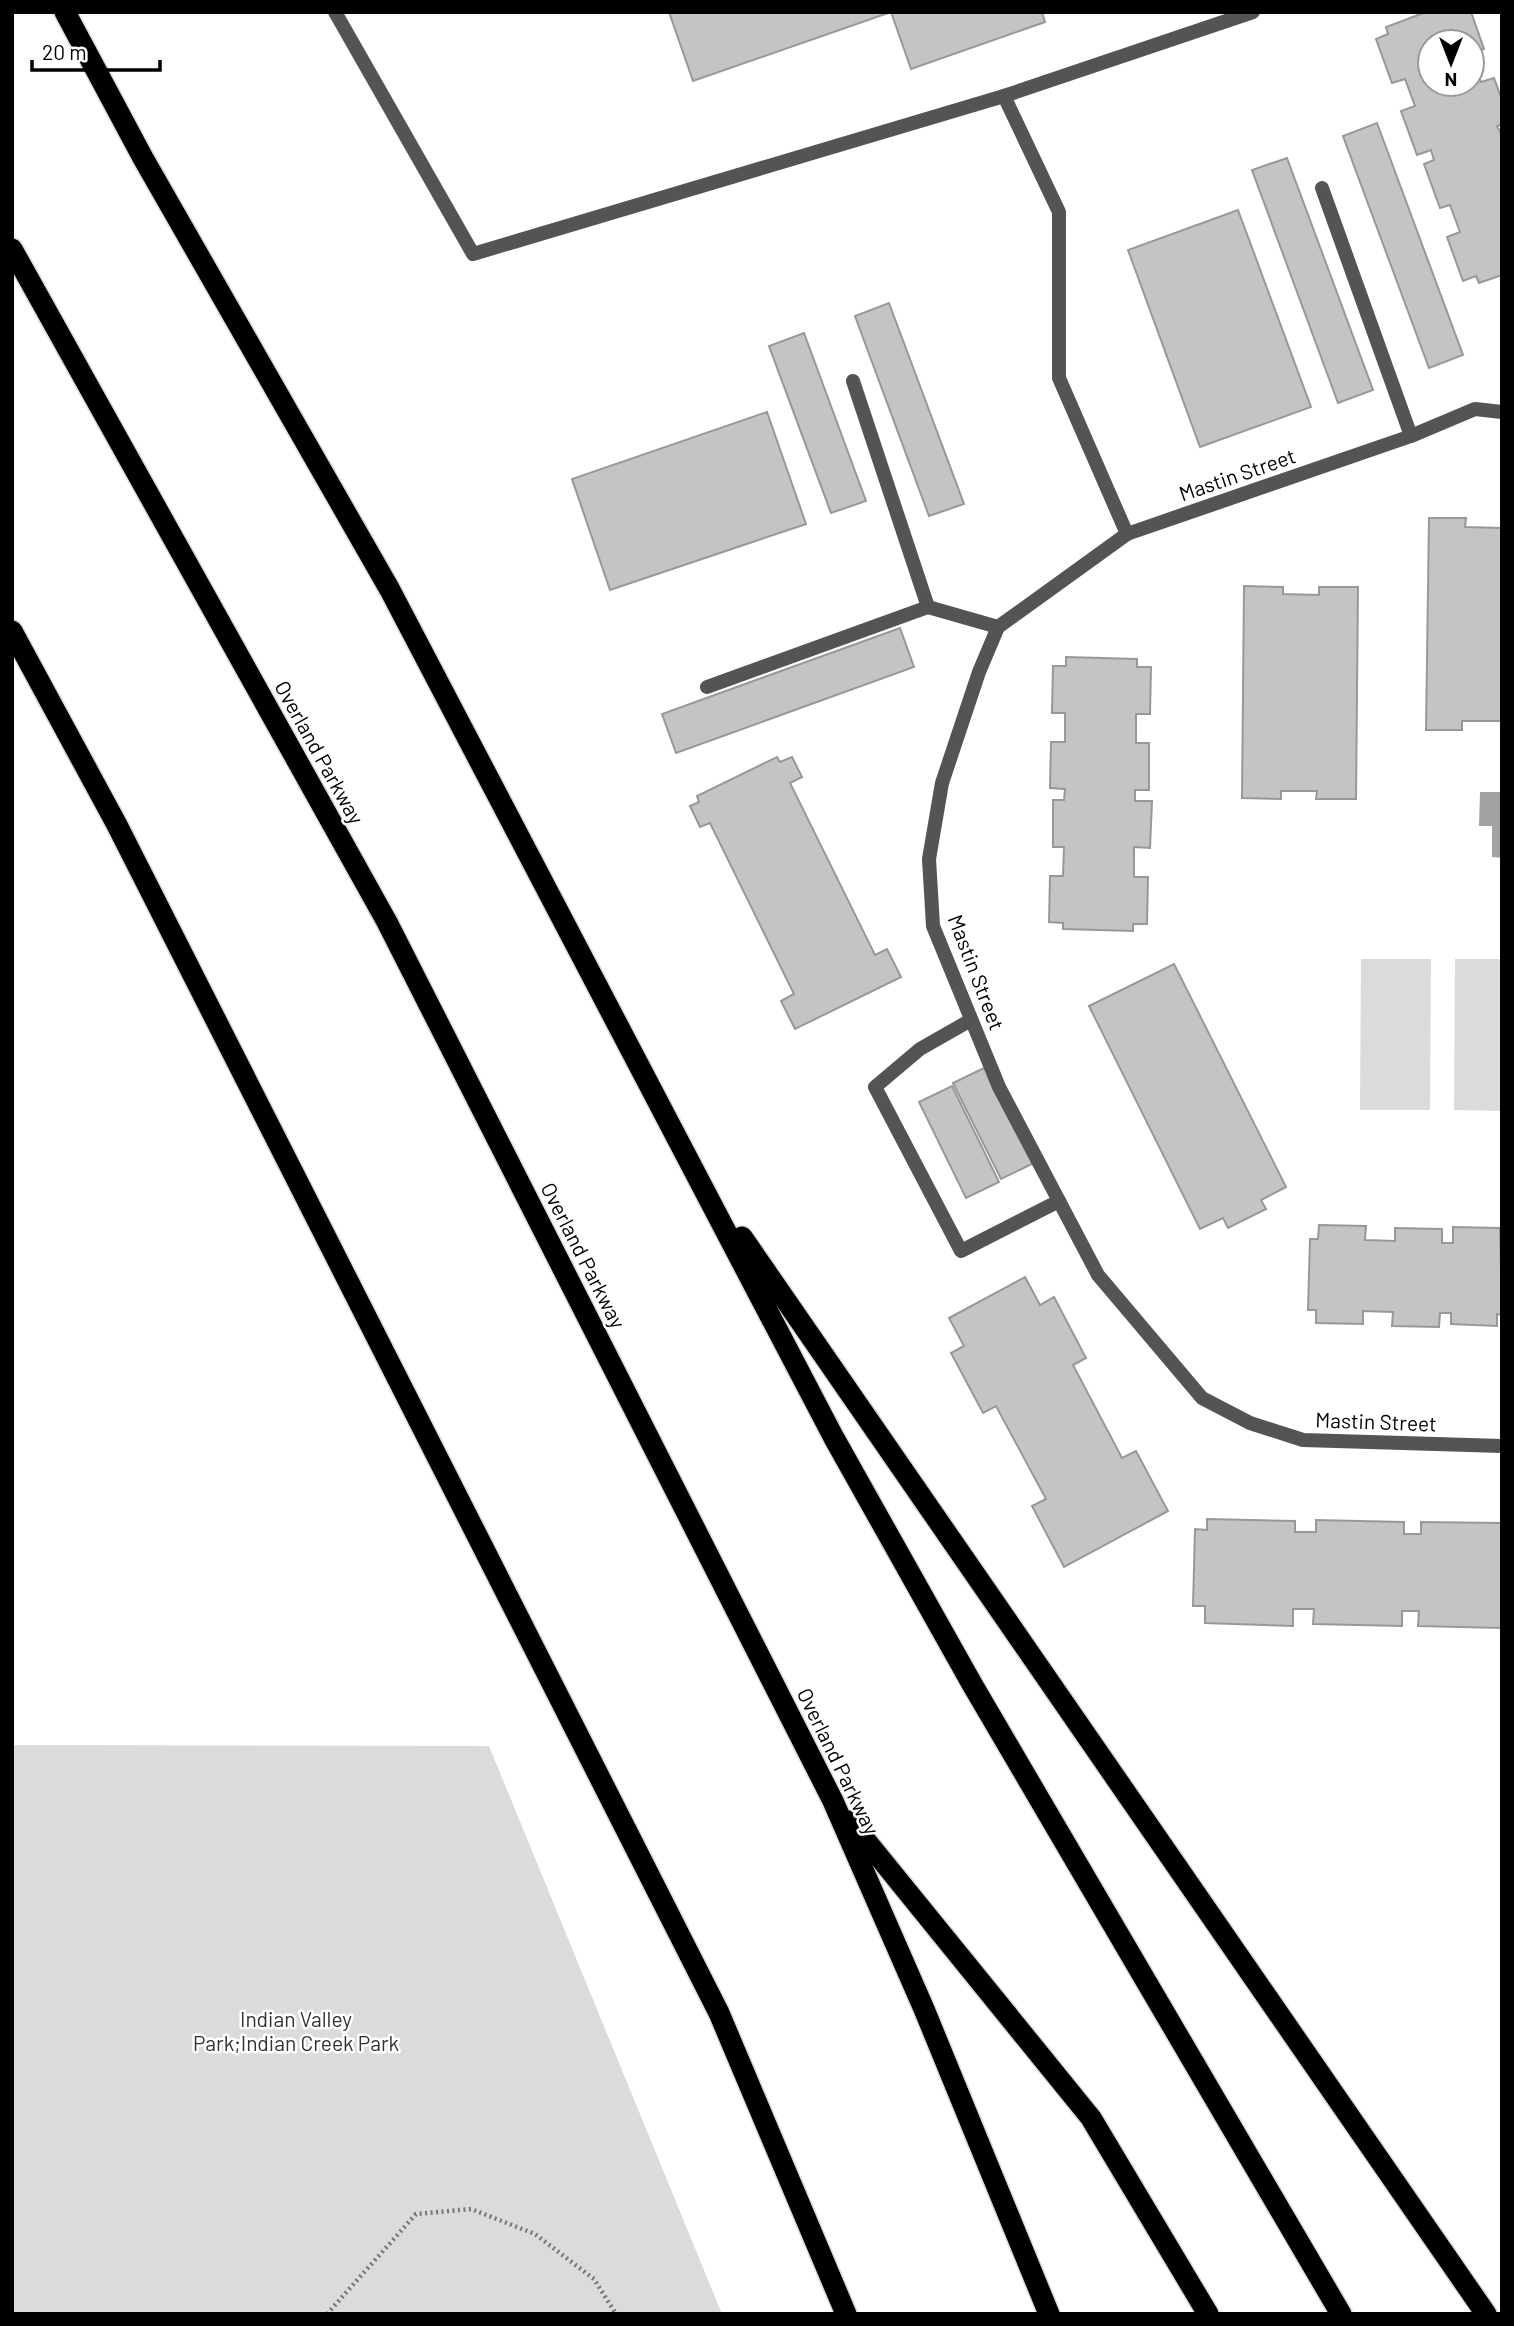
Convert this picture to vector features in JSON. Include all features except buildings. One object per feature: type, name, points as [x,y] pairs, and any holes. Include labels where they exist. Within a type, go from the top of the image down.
[{"type":"highway","points":[[65,12],[143,158],[390,590],[834,1438],[939,1626],[1340,2314]]},
{"type":"highway","name":"Overland Parkway","points":[[12,248],[387,922],[833,1801],[924,2009],[1049,2314]]},
{"type":"highway","points":[[12,631],[123,837],[719,2013],[846,2314]]},
{"type":"highway","points":[[691,1163],[1486,2314]]},
{"type":"highway","points":[[833,1801],[1091,2118],[1208,2314]]},
{"type":"street","points":[[335,12],[473,254],[1004,96],[1253,12]]},
{"type":"street","points":[[1004,96],[1059,212],[1059,378],[1127,534]]},
{"type":"street","points":[[1322,188],[1411,436]]},
{"type":"street","points":[[853,381],[928,607]]},
{"type":"street","name":"Mastin Street","points":[[1502,412],[1475,409],[1411,436],[1127,534],[998,627],[979,672],[942,783],[929,859],[933,926],[999,1087],[1098,1275],[1202,1398],[1250,1423],[1303,1440],[1502,1446]]},
{"type":"street","points":[[707,687],[928,607],[998,627]]},
{"type":"street","points":[[971,1020],[920,1049],[875,1087],[961,1251],[1059,1201]]},
{"type":"path","points":[[327,2314],[416,2214],[471,2209],[535,2234],[594,2279],[615,2314]]},
{"type":"green space","points":[[1361,959],[1431,959],[1430,1110],[1360,1110]]},
{"type":"green space","points":[[1455,959],[1502,959],[1502,1111],[1454,1110]]},
{"type":"green space","name":"Indian Valley Park;Indian Creek Park","points":[[12,1745],[489,1746],[722,2314],[12,2314]]},
{"type":"shaded area","points":[[1480,792],[1502,792],[1502,858],[1492,857],[1492,826],[1479,826]]}]
